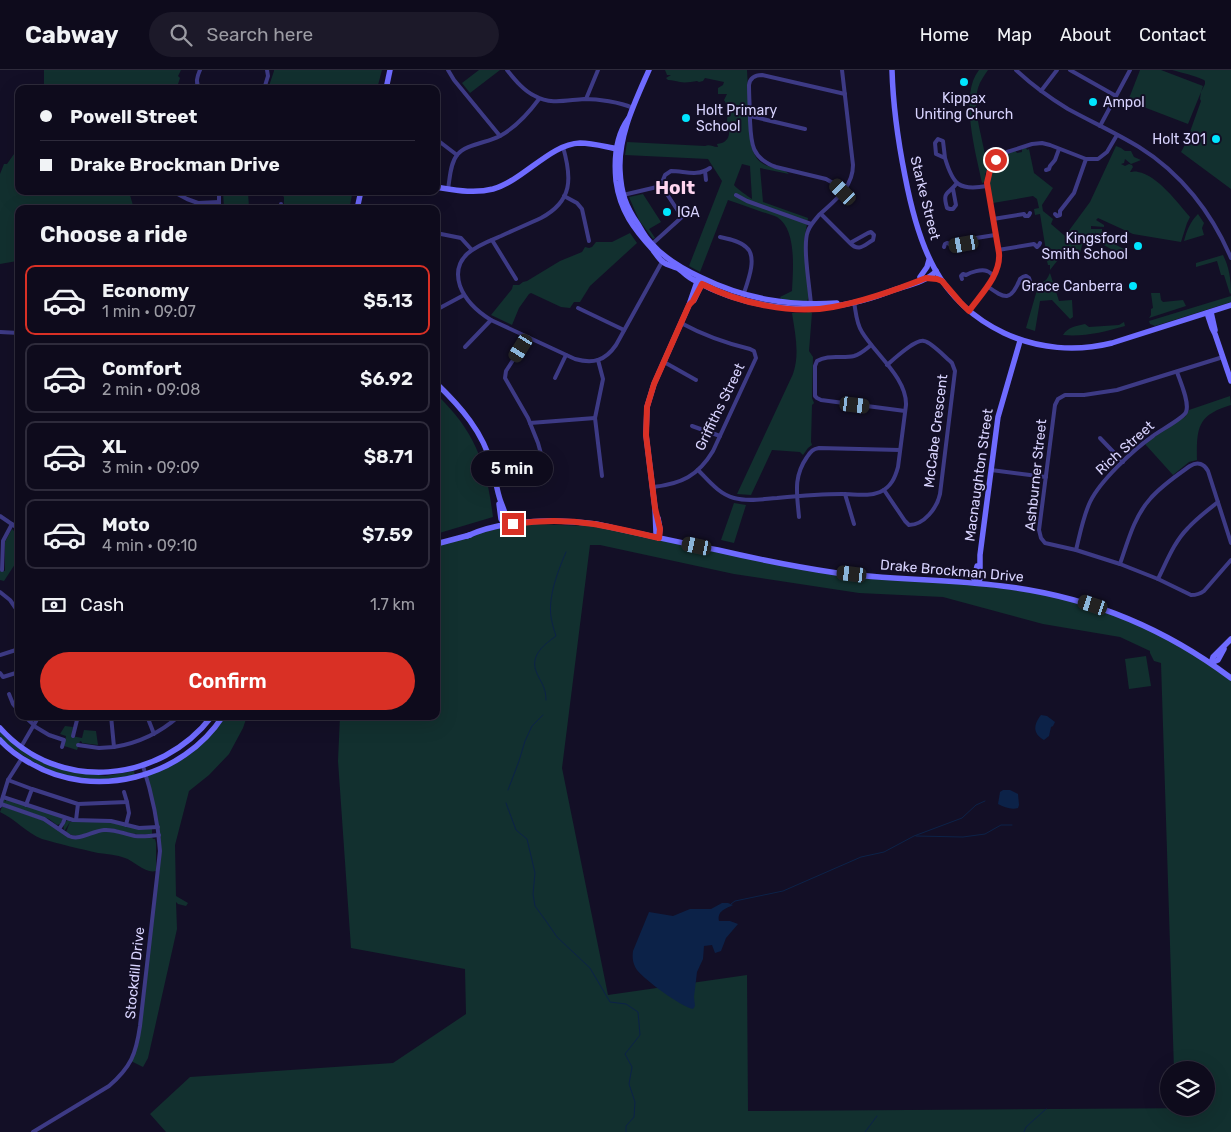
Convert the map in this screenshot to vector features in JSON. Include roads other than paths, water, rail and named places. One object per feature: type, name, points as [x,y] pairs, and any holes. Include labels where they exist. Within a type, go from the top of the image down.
[{"type":"street","points":[[198,85],[200,70]]},
{"type":"street","points":[[265,85],[268,70]]},
{"type":"street","points":[[387,85],[390,70]]},
{"type":"street","points":[[448,70],[451,77],[500,136]]},
{"type":"street","points":[[507,70],[523,88],[539,99],[552,102],[586,99],[619,103],[633,108]]},
{"type":"street","points":[[586,99],[598,70]]},
{"type":"street","points":[[649,70],[628,120],[620,132],[616,175],[621,195],[632,215],[650,246],[664,259],[701,280],[742,297],[793,306],[832,307],[872,298],[936,271]]},
{"type":"street","points":[[811,306],[806,240],[808,232],[811,224],[843,192],[851,180],[853,170],[842,70]]},
{"type":"street","name":"Starke Street","points":[[892,70],[896,118],[906,181],[920,238],[942,281],[969,311],[995,329],[1020,340],[1058,348],[1082,348],[1099,346],[1231,305]]},
{"type":"street","points":[[1016,70],[1041,91],[1070,110],[1140,148],[1157,160],[1185,185],[1198,200],[1212,220],[1231,258]]},
{"type":"street","points":[[1041,91],[1056,70]]},
{"type":"street","points":[[1070,70],[1116,96]]},
{"type":"street","points":[[1100,126],[1130,70]]},
{"type":"street","points":[[843,192],[830,180],[776,167],[762,160],[755,152],[752,143],[749,85],[752,77],[762,75],[845,94]]},
{"type":"street","points":[[448,189],[457,155],[465,148],[500,136],[528,114],[539,99]]},
{"type":"street","points":[[750,116],[806,129]]},
{"type":"street","points":[[969,311],[994,276],[999,263],[987,186],[991,166],[1005,153],[1037,143],[1046,144],[1086,160],[1092,160],[1103,156],[1117,135]]},
{"type":"street","points":[[945,158],[936,154],[935,143],[938,139],[943,141],[945,158],[950,174],[957,183],[963,187],[970,188],[987,186]]},
{"type":"street","points":[[440,142],[457,155]]},
{"type":"street","points":[[440,188],[474,192],[503,186],[563,147],[580,143],[619,149]]},
{"type":"street","points":[[563,147],[569,174],[568,186],[556,208],[547,215],[471,249],[462,260],[458,272],[459,283],[464,294],[477,310],[491,320],[566,355],[583,361],[598,360],[612,351],[664,259]]},
{"type":"street","points":[[1050,166],[1055,160],[1059,149]]},
{"type":"street","points":[[1060,210],[1074,193],[1086,160]]},
{"type":"street","points":[[621,195],[657,187],[661,184],[665,175],[671,171],[689,173],[705,171],[710,168]]},
{"type":"street","points":[[705,171],[706,180]]},
{"type":"street","points":[[953,189],[956,205],[953,209],[950,209],[947,208],[945,196],[957,183]]},
{"type":"street","points":[[650,246],[682,217],[661,184]]},
{"type":"street","points":[[180,195],[198,203],[219,202],[219,195]]},
{"type":"street","points":[[736,195],[747,201],[811,224]]},
{"type":"street","points":[[564,196],[577,203],[582,209],[589,241]]},
{"type":"street","points":[[821,214],[850,243],[855,248],[859,248],[873,240],[874,235],[871,232],[850,243]]},
{"type":"street","points":[[993,219],[1024,214]]},
{"type":"street","points":[[440,234],[461,238],[471,249]]},
{"type":"street","points":[[951,246],[967,243],[976,238],[995,235]]},
{"type":"street","points":[[720,236],[742,244],[751,253],[752,264],[742,297]]},
{"type":"street","points":[[492,240],[516,279]]},
{"type":"street","points":[[998,250],[1034,244]]},
{"type":"street","points":[[923,277],[930,260]]},
{"type":"street","points":[[966,275],[984,270],[994,276]]},
{"type":"street","points":[[923,277],[942,281]]},
{"type":"street","points":[[659,538],[660,532],[655,508],[646,435],[646,413],[650,396],[664,362],[701,280]]},
{"type":"street","points":[[987,286],[998,294],[1006,296],[1013,293],[1019,282]]},
{"type":"street","points":[[440,308],[464,294]]},
{"type":"street","points":[[698,470],[718,490],[726,495],[737,499],[751,500],[797,496],[870,495],[884,490],[891,483],[896,474],[906,399],[899,381],[862,333],[854,302]]},
{"type":"street","points":[[578,308],[624,330]]},
{"type":"street","points":[[1209,312],[1212,328],[1216,334],[1231,379]]},
{"type":"street","points":[[465,347],[491,320]]},
{"type":"street","name":"Griffiths Street","points":[[653,487],[680,482],[698,470],[709,457],[755,360],[755,353],[750,349],[706,336],[681,323]]},
{"type":"street","points":[[0,332],[15,332]]},
{"type":"street","points":[[528,337],[506,371],[505,378],[530,422],[545,468]]},
{"type":"street","name":"Macnaughton Street","points":[[976,583],[974,579],[980,555],[999,412],[1020,340]]},
{"type":"street","name":"McCabe Crescent","points":[[884,490],[909,525],[916,524],[929,515],[936,506],[940,494],[955,371],[950,361],[923,341],[916,343],[887,365]]},
{"type":"street","points":[[871,345],[856,355],[817,360],[815,366],[815,396],[821,400],[905,411]]},
{"type":"street","points":[[555,378],[566,355]]},
{"type":"street","name":"Ashburner Street","points":[[1223,357],[1117,390],[1061,396],[1055,405],[1039,530],[1040,538],[1045,543],[1076,550],[1120,564],[1191,594],[1199,594],[1204,591],[1231,560]]},
{"type":"street","points":[[598,360],[603,379],[595,418],[602,476]]},
{"type":"street","points":[[664,362],[696,380]]},
{"type":"street","name":"Rich Street","points":[[1076,550],[1087,511],[1093,497],[1104,482],[1151,437],[1183,416],[1186,412],[1187,403],[1177,372]]},
{"type":"street","points":[[440,387],[461,408],[476,429],[490,459],[499,497],[500,515],[505,525]]},
{"type":"street","points":[[530,422],[595,418]]},
{"type":"street","points":[[692,426],[720,436]]},
{"type":"street","points":[[1100,438],[1123,462]]},
{"type":"street","points":[[799,517],[797,496],[798,473],[805,460],[815,449],[900,450]]},
{"type":"street","points":[[1120,564],[1134,525],[1143,507],[1159,490],[1193,464],[1201,464],[1207,469],[1231,543]]},
{"type":"street","points":[[991,470],[1046,477]]},
{"type":"street","points":[[845,494],[854,524]]},
{"type":"street","points":[[1158,579],[1170,552],[1184,532],[1218,502]]},
{"type":"street","points":[[0,516],[15,527]]},
{"type":"street","name":"Drake Brockman Drive","points":[[440,543],[491,531],[505,525],[526,522],[572,521],[596,524],[767,561],[835,572],[888,578],[1008,586],[1080,601],[1135,621],[1171,639],[1211,663],[1231,678]]},
{"type":"street","points":[[643,534],[652,529],[657,521]]},
{"type":"street","points":[[657,521],[670,540]]},
{"type":"street","points":[[2,570],[3,541],[12,524]]},
{"type":"street","points":[[0,592],[10,600],[15,607]]},
{"type":"street","points":[[1211,663],[1212,656],[1230,640]]},
{"type":"street","points":[[0,655],[15,650]]},
{"type":"street","points":[[0,672],[2,677],[15,673]]},
{"type":"street","points":[[9,694],[15,706]]},
{"type":"street","points":[[28,720],[49,735],[64,740],[63,748]]},
{"type":"street","points":[[21,747],[38,720]]},
{"type":"street","points":[[74,736],[77,720]]},
{"type":"street","points":[[111,720],[114,747]]},
{"type":"street","points":[[149,720],[154,734]]},
{"type":"street","points":[[78,746],[114,747],[136,742],[162,730],[174,720]]},
{"type":"street","points":[[0,728],[21,747],[49,762],[80,771],[112,772],[135,768],[163,758],[182,746],[208,720]]},
{"type":"street","points":[[0,740],[7,748],[22,758],[50,772],[80,780],[112,781],[146,775],[160,770],[187,754],[199,744],[220,720]]},
{"type":"street","points":[[22,758],[8,780],[0,805],[40,817],[74,838],[104,830],[120,831],[136,836],[159,835]]},
{"type":"street","name":"Stockdill Drive","points":[[33,1132],[109,1086],[133,1058],[140,1026],[160,851],[158,827],[146,775],[142,766]]},
{"type":"street","points":[[8,780],[78,804],[127,802]]},
{"type":"street","points":[[26,805],[32,789]]},
{"type":"street","points":[[124,792],[129,813],[126,824]]},
{"type":"street","points":[[3,797],[65,818],[106,820],[139,828],[158,827]]},
{"type":"street","points":[[76,820],[78,804]]},
{"type":"street","points":[[59,828],[65,818]]},
{"type":"water","points":[[1041,715],[1047,716],[1055,722],[1051,727],[1049,736],[1044,740],[1040,738],[1035,729]]},
{"type":"water","points":[[1010,790],[1018,794],[1018,808],[1005,807],[998,804],[1000,792]]},
{"type":"water","points":[[722,903],[733,905],[720,913],[719,921],[730,921],[738,924],[726,938],[721,951],[715,953],[712,945],[704,946],[703,959],[697,972],[694,997],[695,1006],[693,1009],[672,998],[641,975],[634,963],[633,951],[649,912],[673,916],[690,909],[711,909]]},
{"type":"waterway","points":[[546,700],[544,688],[536,671],[535,660],[540,650],[556,636],[550,609],[552,592],[566,552]]},
{"type":"waterway","points":[[508,790],[525,741],[532,726],[543,715]]},
{"type":"waterway","points":[[731,904],[735,901],[783,891],[861,857],[884,852],[914,836],[962,818],[976,805],[985,801]]},
{"type":"waterway","points":[[506,803],[516,830],[527,839],[535,873],[533,894],[535,906],[557,937],[590,968],[610,1002],[626,1004],[638,1012],[640,1035],[625,1054],[632,1067],[629,1084],[635,1102],[634,1117],[626,1126],[626,1132]]},
{"type":"waterway","points":[[916,836],[963,837],[985,834],[1001,825],[1012,825]]},
{"type":"waterway","points":[[1024,1132],[1026,1127],[1046,1109]]},
{"type":"waterway","points":[[865,1132],[877,1116]]},
{"type":"place","name":"Kippax Uniting Church","points":[[964,82]]},
{"type":"place","name":"Ampol","points":[[1093,102]]},
{"type":"place","name":"Holt Primary School","points":[[686,118]]},
{"type":"place","name":"Holt 301","points":[[1216,139]]},
{"type":"place","name":"IGA","points":[[667,212]]},
{"type":"place","name":"Kingsford Smith School","points":[[1138,246]]},
{"type":"place","name":"Grace Canberra","points":[[1133,286]]},
{"type":"district","name":"Holt","points":[[675,187]]}]
